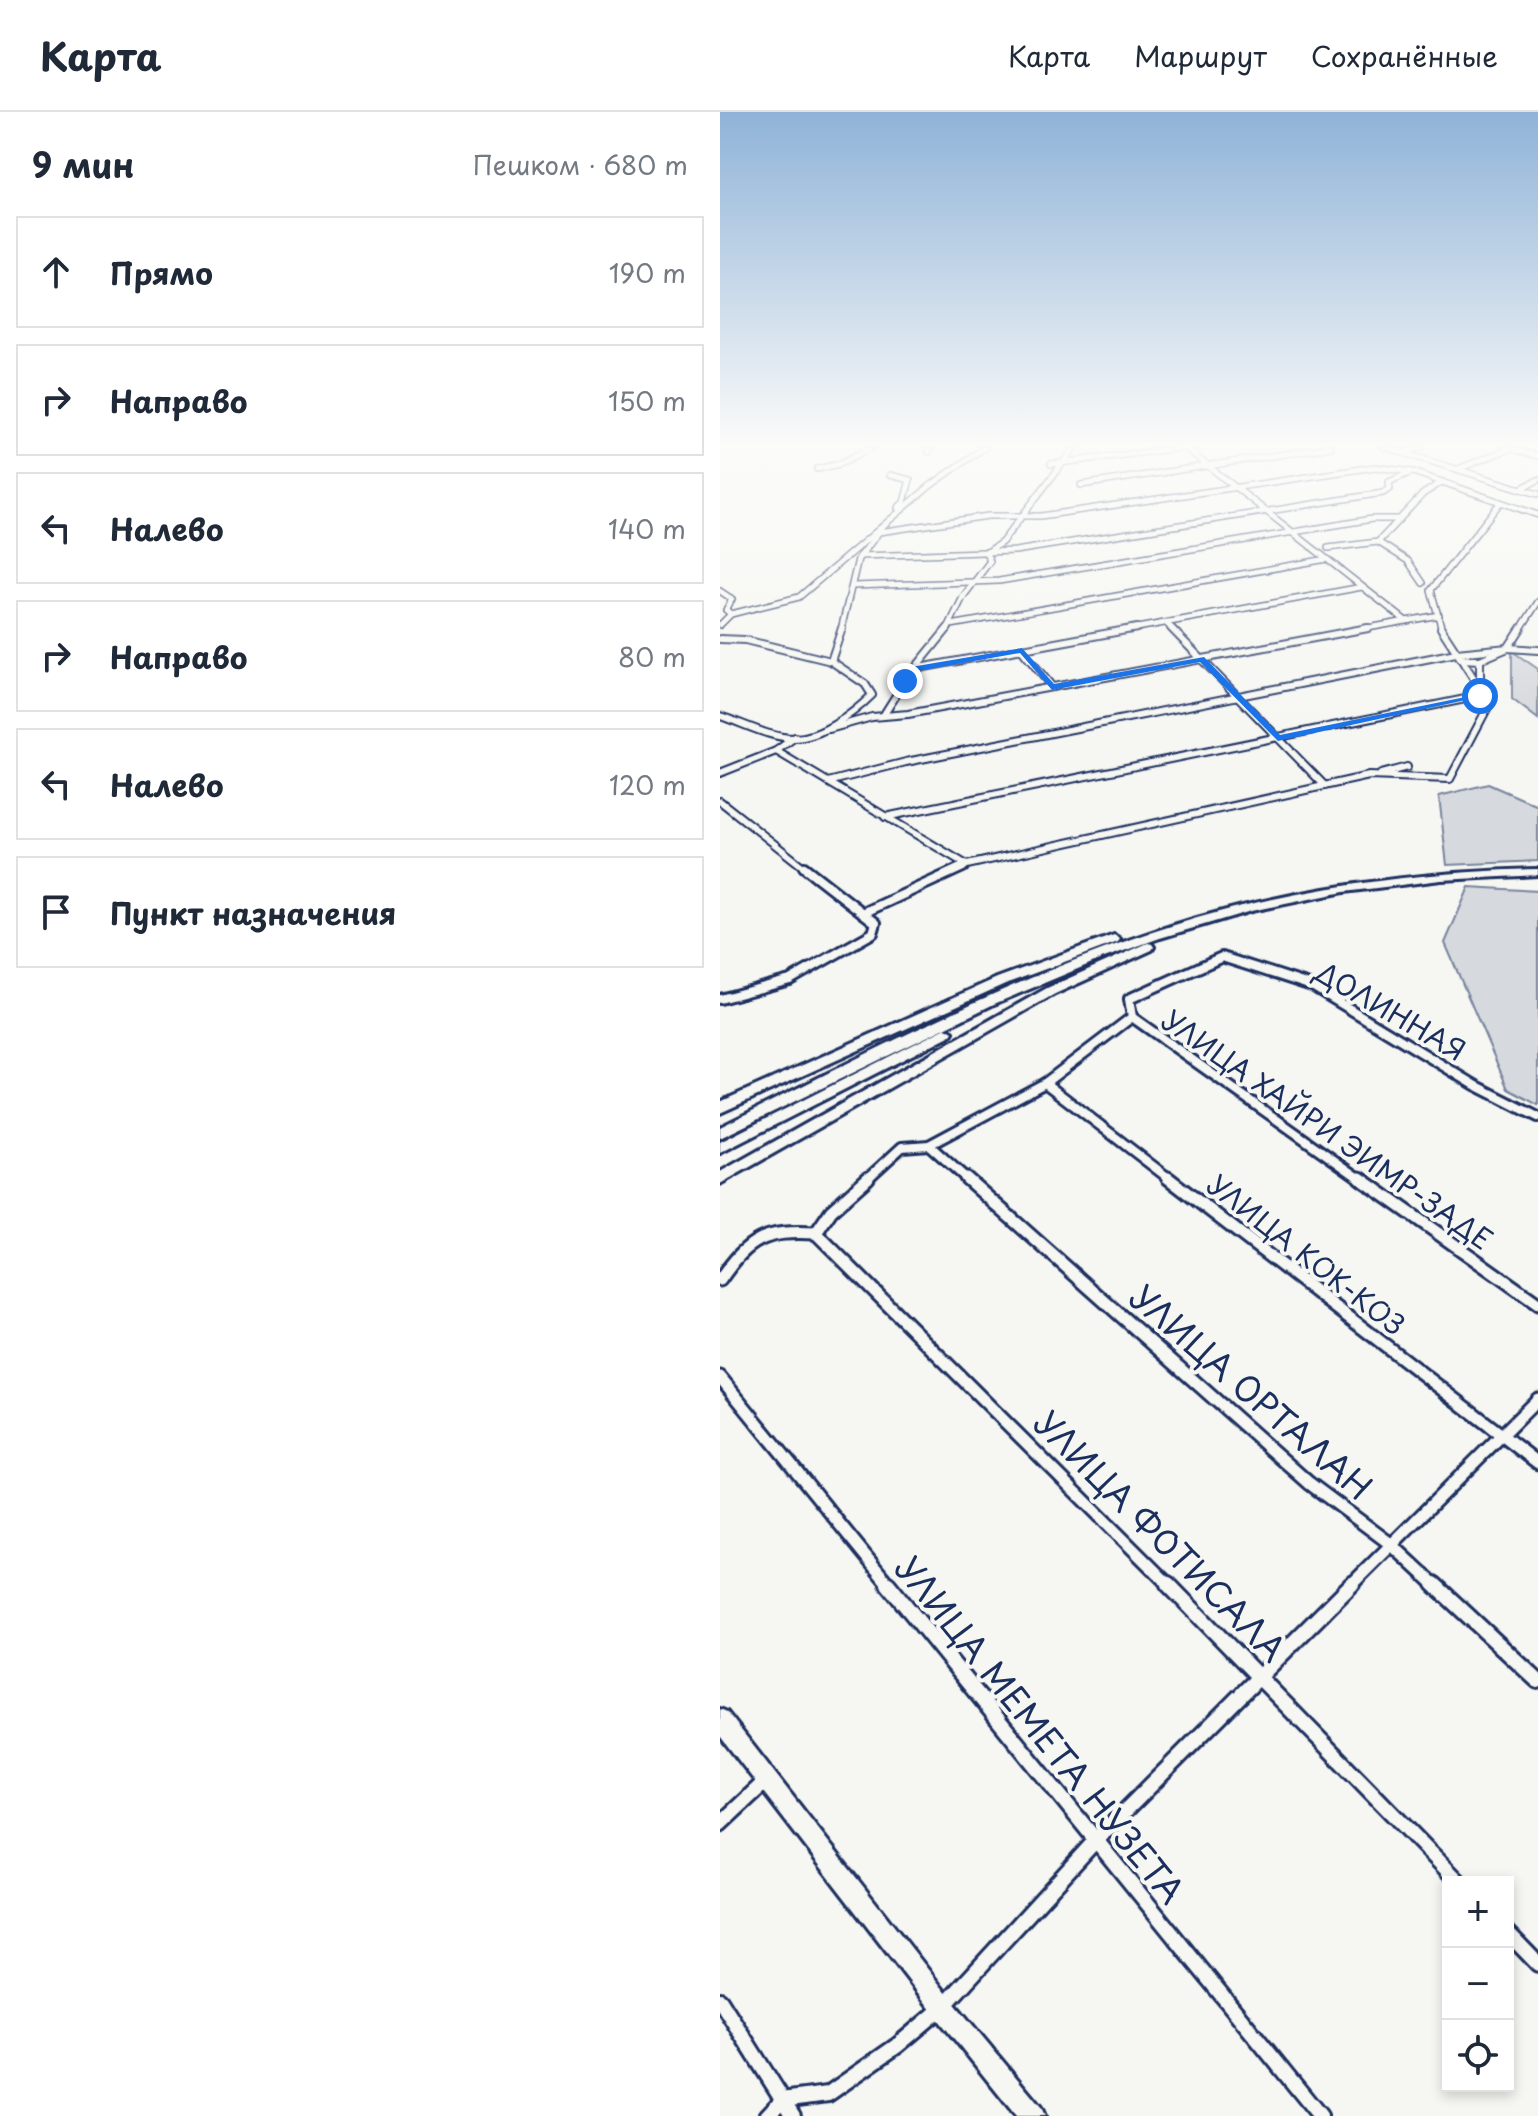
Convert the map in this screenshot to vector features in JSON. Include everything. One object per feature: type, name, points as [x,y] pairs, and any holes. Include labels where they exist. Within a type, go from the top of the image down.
[{"type":"main road","points":[[720,1108],[1001,981],[1113,940],[1371,885],[1538,872]]},
{"type":"main road","points":[[720,1133],[948,1020],[1027,986],[1113,950],[1235,912]]},
{"type":"main road","points":[[720,1179],[1051,991],[1135,952],[1235,912]]},
{"type":"main road","points":[[720,1148],[939,1036],[1027,986]]},
{"type":"main road","points":[[720,1719],[943,2007],[1032,2116]]},
{"type":"street","points":[[720,625],[731,614],[799,597],[869,541]]},
{"type":"street","points":[[831,661],[847,614],[860,556],[872,541]]},
{"type":"street","points":[[986,553],[1003,541]]},
{"type":"street","points":[[860,556],[923,552],[986,553],[1069,541]]},
{"type":"street","points":[[853,586],[971,584],[1246,541]]},
{"type":"street","points":[[1304,541],[1406,621]]},
{"type":"street","points":[[1369,776],[1450,779],[1489,705],[1480,696],[1480,688],[1443,634],[1431,590],[1470,541]]},
{"type":"street","points":[[1328,548],[1378,542],[1408,561],[1423,583]]},
{"type":"street","points":[[883,716],[914,669],[951,625],[971,584],[990,561],[986,553]]},
{"type":"street","points":[[951,625],[1327,559]]},
{"type":"street","points":[[914,669],[1362,587]]},
{"type":"street","points":[[720,591],[732,599],[726,610],[731,614]]},
{"type":"street","points":[[1458,656],[1480,660],[1508,648],[1538,602]]},
{"type":"street","points":[[720,716],[794,738],[883,716],[1439,615]]},
{"type":"street","points":[[1167,624],[1325,786]]},
{"type":"street","points":[[720,639],[745,640],[831,661],[865,684],[872,695],[863,707],[794,738],[776,751],[720,773]]},
{"type":"street","points":[[828,782],[906,762],[1238,696],[1508,648],[1538,650]]},
{"type":"street","points":[[1022,650],[1052,687]]},
{"type":"street","points":[[1480,660],[1480,696]]},
{"type":"street","points":[[885,817],[1480,696]]},
{"type":"street","points":[[776,751],[967,865]]},
{"type":"street","points":[[863,913],[967,865],[1407,767]]},
{"type":"street","points":[[720,801],[876,923],[873,933],[790,980],[720,999]]},
{"type":"street","name":"ДОЛИННАЯ","points":[[1132,1017],[1129,999],[1222,957],[1312,986],[1475,1085],[1538,1117]]},
{"type":"street","points":[[720,1280],[740,1248],[765,1234],[790,1231],[816,1233],[831,1211],[902,1147],[929,1145],[1045,1083],[1132,1017]]},
{"type":"street","name":"УЛИЦА ХАЙРИ ЭИМР-ЗАДЕ","points":[[1132,1017],[1538,1304]]},
{"type":"street","name":"УЛИЦА КОК-КОЗ","points":[[1045,1083],[1538,1463]]},
{"type":"street","name":"УЛИЦА ОРТАЛАН","points":[[929,1145],[1309,1483],[1392,1545],[1538,1681]]},
{"type":"street","name":"УЛИЦА ФОТИСАЛА","points":[[816,1233],[1259,1675],[1453,1876]]},
{"type":"street","name":"УЛИЦА МЕМЕТА НУЗЕТА","points":[[720,1377],[1320,2116]]},
{"type":"street","points":[[767,2116],[782,2100],[828,2094],[898,2045],[943,2007],[1095,1841],[1538,1399]]},
{"type":"street","points":[[720,1824],[767,1780]]},
{"type":"street","points":[[1514,1939],[1538,1964]]},
{"type":"street","points":[[720,2000],[793,2116]]},
{"type":"shaded area","points":[[1512,651],[1538,669],[1538,719],[1512,699]]},
{"type":"shaded area","points":[[1488,784],[1538,806],[1538,861],[1447,865],[1439,796]]},
{"type":"shaded area","points":[[1469,887],[1538,891],[1538,1105],[1508,1089],[1445,943]]},
{"type":"route","points":[[905,681],[914,669],[1022,650],[1052,687],[1201,659],[1278,738],[1480,696]]}]
